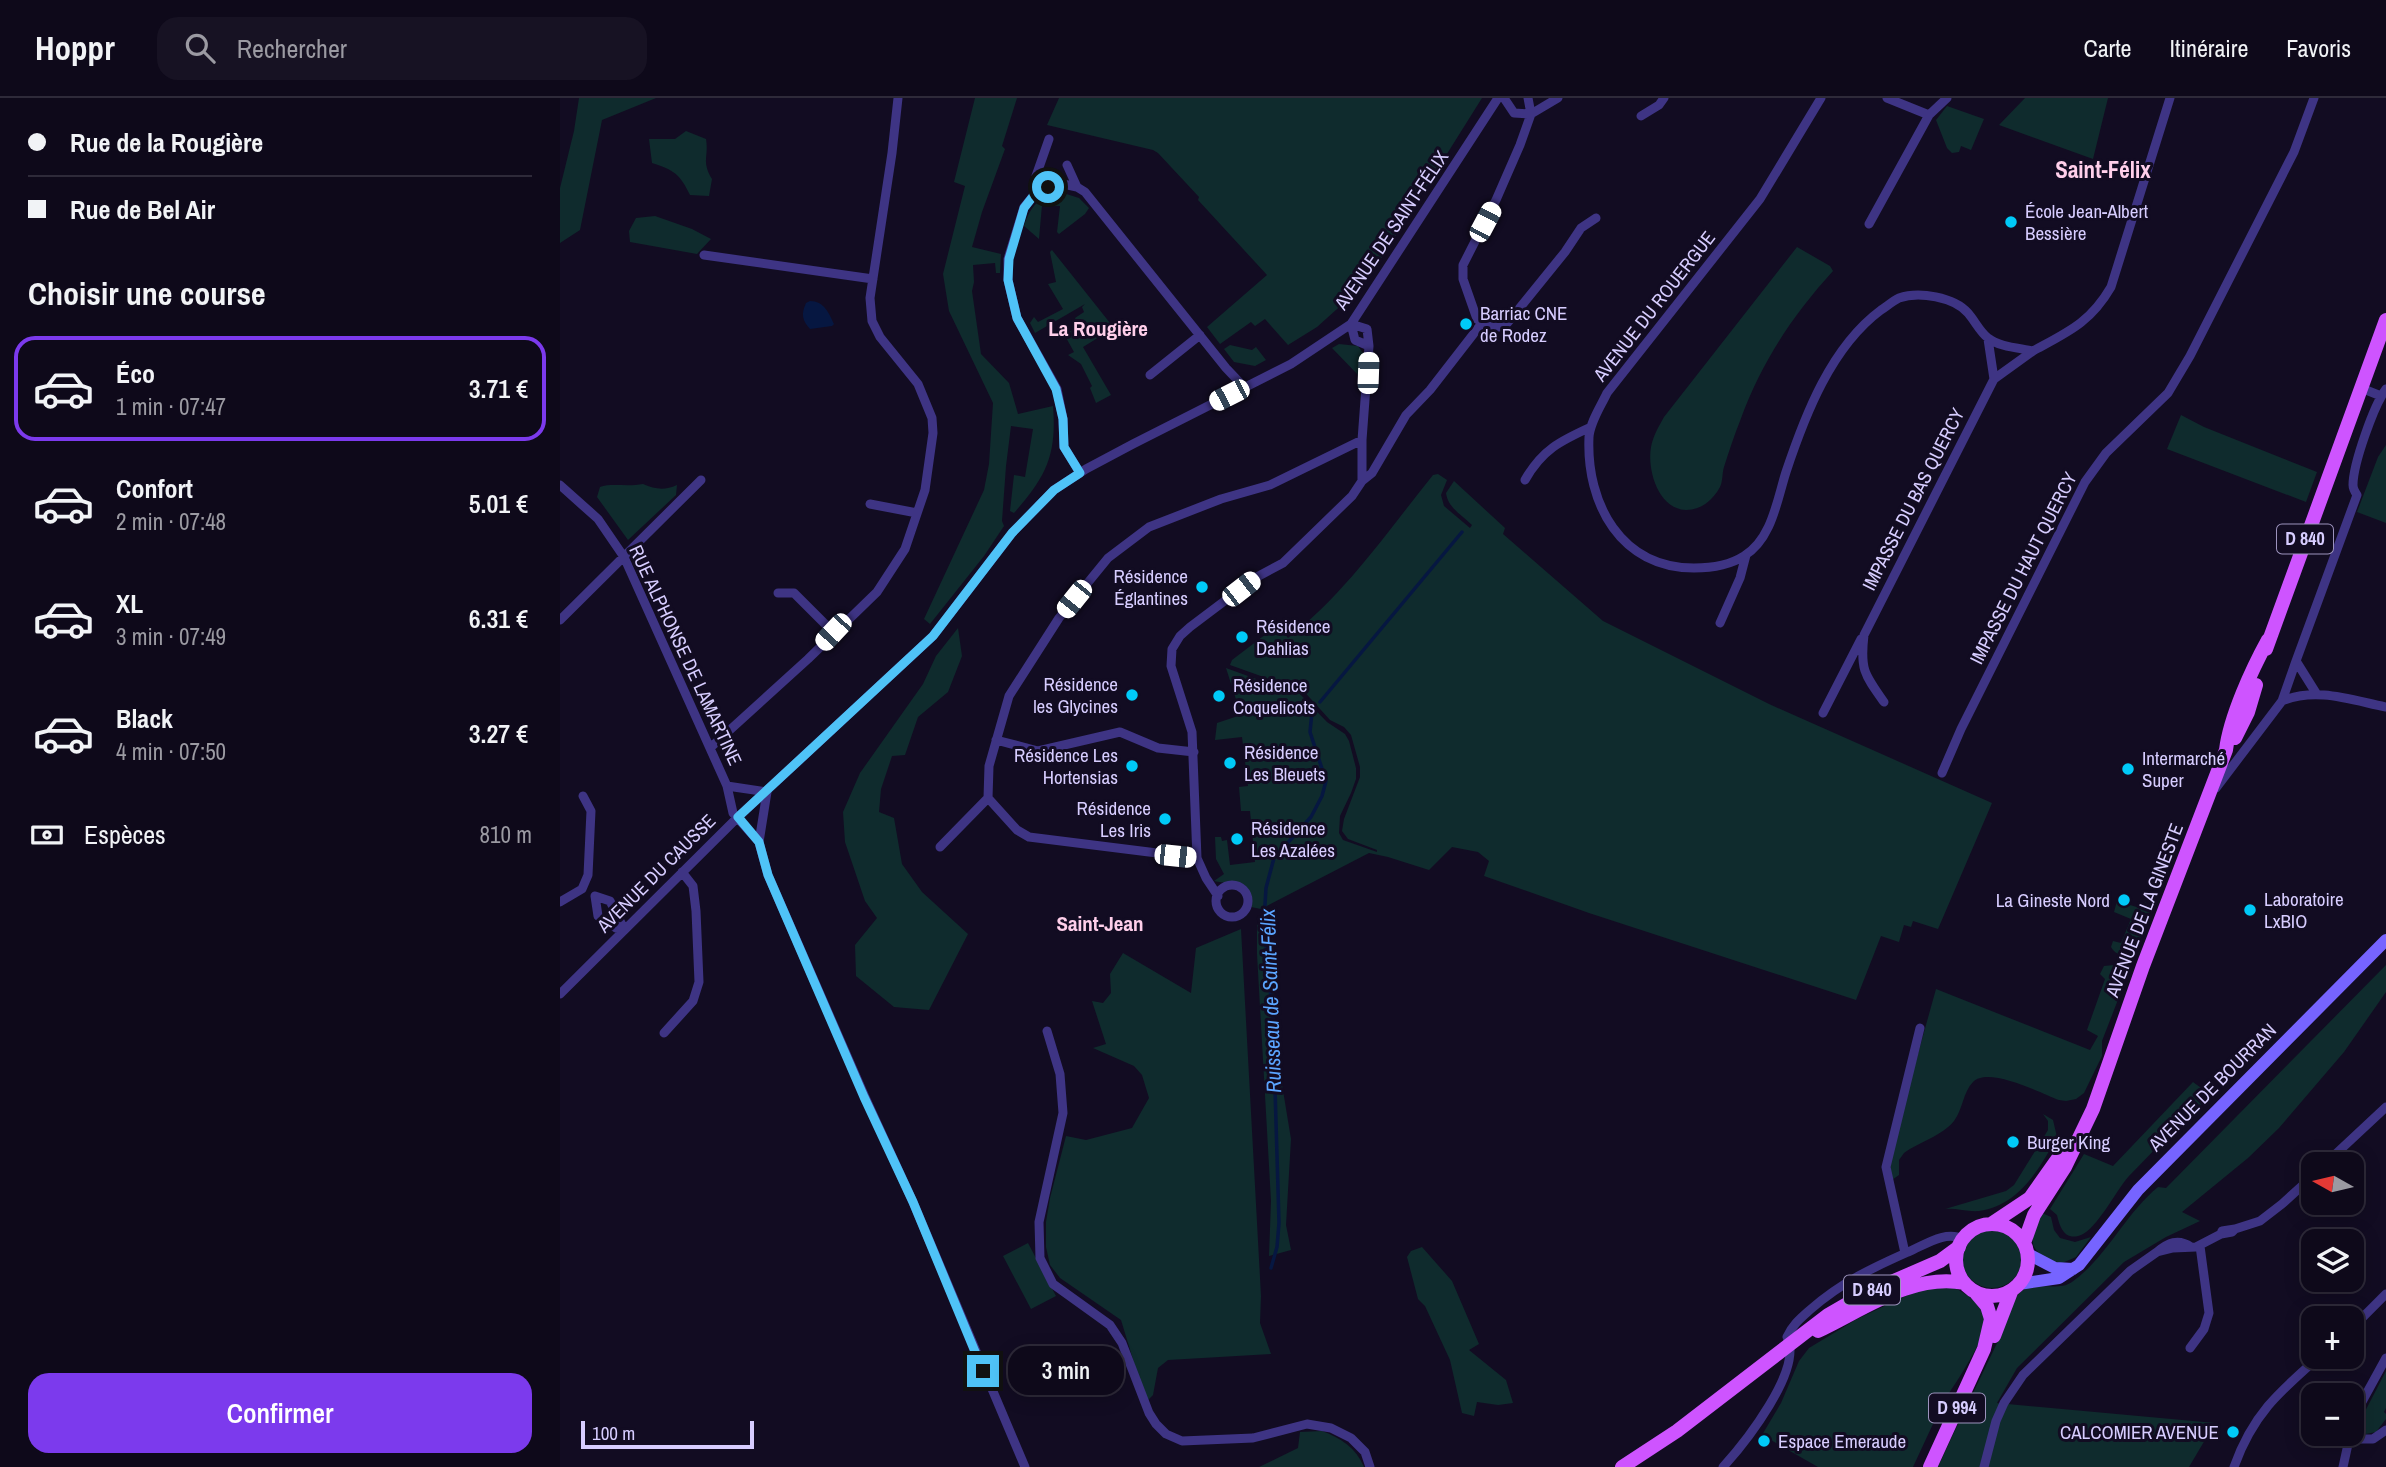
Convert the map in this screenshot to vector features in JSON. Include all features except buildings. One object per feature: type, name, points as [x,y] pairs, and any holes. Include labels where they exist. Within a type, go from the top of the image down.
[{"type":"main road","name":"AVENUE DE LA GINESTE","points":[[2100,1085],[2226,750],[2228,734],[2257,659],[2268,640],[2386,320]]},
{"type":"main road","name":"AVENUE DE BOURRAN","points":[[2015,1288],[2059,1278],[2073,1269],[2091,1251],[2147,1180],[2386,940]]},
{"type":"main road","name":"D 840","points":[[1991,1224],[2029,1198],[2038,1188],[2061,1157],[2100,1085]]},
{"type":"main road","name":"D 840","points":[[2026,1249],[2034,1215],[2076,1148],[2100,1085]]},
{"type":"main road","points":[[2026,1249],[2027,1268],[2015,1288],[1992,1296],[1969,1287],[1957,1266],[1961,1243],[1973,1229],[1991,1224],[2010,1229],[2043,1264],[2073,1269]]},
{"type":"main road","name":"D 840","points":[[1622,1467],[1677,1431],[1828,1315],[1866,1293],[1940,1261],[1961,1243]]},
{"type":"main road","name":"D 840","points":[[1791,1344],[1901,1290],[1926,1282],[1969,1287]]},
{"type":"main road","name":"D 994","points":[[1930,1467],[1984,1349],[1991,1320],[1987,1306],[1969,1287]]},
{"type":"main road","name":"D 994","points":[[1984,1349],[1994,1338],[2015,1288]]},
{"type":"street","points":[[710,748],[877,592],[905,549],[925,490],[933,433],[932,418],[918,384],[881,339],[872,321],[870,298],[898,98]]},
{"type":"street","name":"AVENUE DE SAINT-FÉLIX","points":[[933,636],[1012,533],[1054,490],[1157,431],[1291,364],[1351,324],[1498,98]]},
{"type":"street","points":[[1504,98],[1514,113],[1531,114],[1558,98]]},
{"type":"street","points":[[1528,98],[1531,114],[1496,201],[1462,265],[1463,279],[1476,319],[1496,329],[1505,326],[1581,228],[1596,218]]},
{"type":"street","points":[[1641,116],[1659,105],[1664,98]]},
{"type":"street","name":"AVENUE DU ROUERGUE","points":[[1746,555],[1728,563],[1702,568],[1675,568],[1652,561],[1633,551],[1617,535],[1602,511],[1592,479],[1589,436],[1607,393],[1760,199],[1821,98]]},
{"type":"street","points":[[1887,98],[1929,115]]},
{"type":"street","points":[[1869,224],[1929,115],[1947,98]]},
{"type":"street","points":[[1720,623],[1740,578],[1746,555],[1764,534],[1776,508],[1799,432],[1823,383],[1849,343],[1873,317],[1897,299],[1914,295],[1942,299],[1966,310],[1988,338],[2004,345],[2034,351],[2081,324],[2101,304],[2111,287],[2170,98]]},
{"type":"street","name":"IMPASSE DU HAUT QUERCY","points":[[1942,773],[1961,729],[2085,482],[2106,453],[2168,393],[2190,356],[2294,152],[2314,98]]},
{"type":"street","points":[[1038,190],[1036,176],[1049,139]]},
{"type":"street","points":[[1066,165],[1077,187]]},
{"type":"street","points":[[1080,473],[1064,447],[1063,419],[1056,389],[1017,318],[1008,280],[1009,259],[1024,208],[1038,190],[1063,184],[1085,192],[1244,387]]},
{"type":"street","points":[[704,255],[873,279]]},
{"type":"street","points":[[1218,896],[1197,858],[1192,732],[1171,666],[1172,649],[1180,636],[1255,578],[1283,564],[1352,496],[1362,481],[1372,473],[1406,415],[1430,390],[1482,323]]},
{"type":"street","points":[[1351,324],[1367,329],[1362,481]]},
{"type":"street","points":[[1150,375],[1200,335]]},
{"type":"street","points":[[1988,338],[1994,379]]},
{"type":"street","name":"IMPASSE DU BAS QUERCY","points":[[1822,713],[1994,379],[2034,351]]},
{"type":"street","points":[[2206,801],[2282,701],[2357,495],[2353,486],[2362,444],[2383,393],[2361,388]]},
{"type":"street","points":[[1525,480],[1536,461],[1562,441],[1591,427]]},
{"type":"street","points":[[940,847],[988,798],[989,766],[1009,696],[1059,618],[1108,558],[1157,524],[1221,499],[1270,485],[1362,440]]},
{"type":"street","points":[[560,620],[701,480]]},
{"type":"street","name":"RUE ALPHONSE DE LAMARTINE","points":[[560,485],[597,519],[624,556],[727,786],[733,813],[738,817]]},
{"type":"street","points":[[870,504],[917,513]]},
{"type":"street","points":[[778,593],[794,593],[833,632]]},
{"type":"street","name":"IMPASSE DU BAS QUERCY","points":[[1864,635],[1861,660],[1868,681],[1884,702]]},
{"type":"street","name":"AVENUE DU CAUSSE","points":[[560,994],[738,817],[933,636]]},
{"type":"street","points":[[2296,662],[2316,693]]},
{"type":"street","points":[[2282,701],[2296,695],[2316,693],[2386,707]]},
{"type":"street","points":[[996,740],[1038,751],[1120,732],[1158,748],[1194,752]]},
{"type":"street","points":[[727,786],[767,792],[759,842],[768,875],[864,1097],[913,1202],[1025,1467]]},
{"type":"street","points":[[560,902],[582,889],[589,866],[592,811],[583,796]]},
{"type":"street","points":[[988,798],[1017,830],[1029,837],[1197,858]]},
{"type":"street","points":[[738,817],[759,842]]},
{"type":"street","points":[[664,1033],[694,1001],[699,982],[693,886],[682,872]]},
{"type":"street","points":[[582,889],[595,897],[610,901],[624,929]]},
{"type":"street","points":[[595,897],[598,916],[616,928],[624,929]]},
{"type":"street","points":[[1905,1253],[1886,1167],[1920,1028]]},
{"type":"street","points":[[1047,1031],[1060,1074],[1063,1113],[1039,1222],[1040,1258],[1053,1284],[1110,1325],[1122,1343],[1149,1413],[1156,1424],[1166,1434],[1182,1441],[1253,1438],[1307,1424],[1331,1428],[1352,1438],[1365,1452],[1370,1467]]},
{"type":"street","points":[[2338,1152],[2386,1107]]},
{"type":"street","points":[[1984,1467],[2004,1403],[2023,1375],[2130,1271],[2166,1244],[2176,1242],[2196,1246],[2260,1221],[2301,1186]]},
{"type":"street","points":[[1723,1467],[1756,1427],[1779,1387],[1791,1344],[1787,1337],[1792,1326],[1826,1295],[1863,1272],[1940,1238],[1955,1235],[1961,1243]]},
{"type":"street","points":[[2190,1348],[2204,1329],[2209,1313],[2196,1246]]},
{"type":"street","points":[[2364,1316],[2386,1294]]},
{"type":"street","points":[[2364,1398],[2386,1358]]},
{"type":"street","points":[[2234,1467],[2247,1434],[2261,1413],[2276,1394],[2305,1369]]},
{"type":"street","points":[[2364,1438],[2374,1440],[2386,1430]]},
{"type":"street","points":[[2343,1467],[2348,1446]]},
{"type":"green space","points":[[579,98],[656,98],[602,120],[580,230],[560,243],[560,188]]},
{"type":"green space","points":[[975,98],[1017,98],[1002,146],[1005,149],[972,247],[1001,254],[1000,273],[996,273],[995,263],[973,265],[972,291],[981,354],[1009,383],[1018,414],[1053,406],[1053,438],[1051,452],[1041,476],[1014,513],[1010,511],[1014,475],[1025,477],[1033,429],[1011,426],[1002,521],[1004,526],[984,556],[930,624],[924,619],[984,490],[989,464],[993,403],[949,311],[943,274],[965,186],[954,182]]},
{"type":"green space","points":[[1059,98],[1482,98],[1366,283],[1317,327],[1288,345],[1265,319],[1255,326],[1251,322],[1220,344],[1207,327],[1267,275],[1158,153],[1047,125]]},
{"type":"green space","points":[[2025,98],[2108,98],[2093,159],[1999,125]]},
{"type":"green space","points":[[1947,106],[1984,119],[1971,150],[1961,146],[1959,152],[1952,153],[1947,148],[1936,120]]},
{"type":"green space","points":[[686,131],[706,139],[706,163],[712,179],[709,196],[690,195],[676,174],[652,163],[649,139],[675,139]]},
{"type":"green space","points":[[1060,192],[1079,198],[1089,208],[1059,234],[1060,206],[1042,205],[1039,239],[1024,226],[1026,219],[1032,208],[1041,200]]},
{"type":"green space","points":[[655,216],[711,239],[697,254],[630,242],[629,231],[636,218]]},
{"type":"green space","points":[[1797,247],[1830,266],[1833,271],[1791,323],[1758,379],[1738,427],[1717,492],[1697,508],[1676,508],[1662,496],[1653,477],[1650,456],[1656,431],[1664,417]]},
{"type":"green space","points":[[1052,250],[1114,328],[1083,347],[1111,395],[1096,403],[1090,388],[1092,386],[1081,364],[1068,355],[1074,352],[1064,334],[1079,327],[1075,318],[1084,312],[1082,307],[1085,304],[1035,333],[1030,323],[1034,317],[1038,322],[1063,309],[1048,284],[1056,282],[1050,252]]},
{"type":"green space","points":[[1339,344],[1358,346],[1363,353],[1360,377],[1332,348]]},
{"type":"green space","points":[[1230,345],[1252,350],[1256,347],[1266,360],[1255,366],[1234,362],[1224,349]]},
{"type":"green space","points":[[2181,415],[2204,427],[2317,472],[2306,502],[2167,449]]},
{"type":"green space","points":[[2386,445],[2386,523],[2357,512],[2378,457]]},
{"type":"green space","points":[[1438,474],[1447,480],[1441,495],[1444,506],[1470,528],[1472,525],[1452,507],[1447,498],[1446,493],[1454,481],[1505,528],[1503,534],[1603,621],[1769,704],[1992,803],[1938,929],[1913,921],[1911,927],[1904,925],[1899,942],[1881,936],[1856,1000],[1484,876],[1489,861],[1478,852],[1452,847],[1429,870],[1369,853],[1261,909],[1251,907],[1249,890],[1245,886],[1214,881],[1224,874],[1216,859],[1215,837],[1221,837],[1222,841],[1227,840],[1230,865],[1255,862],[1250,811],[1241,811],[1239,787],[1248,786],[1242,737],[1215,740],[1217,723],[1241,715],[1226,668],[1278,687],[1296,690],[1327,722],[1345,734],[1356,768],[1356,779],[1340,816],[1339,833],[1343,840],[1377,852],[1348,839],[1342,831],[1360,777],[1351,735],[1344,727],[1330,720],[1300,687],[1280,683],[1230,665],[1232,660],[1278,625],[1288,638],[1329,602],[1433,475]]},
{"type":"green space","points":[[643,484],[660,489],[677,485],[676,495],[628,540],[597,497],[600,487]]},
{"type":"green space","points":[[958,628],[962,656],[948,692],[918,717],[905,755],[892,756],[881,789],[879,812],[894,818],[902,864],[922,892],[968,934],[929,1010],[894,1007],[856,976],[855,945],[877,918],[865,901],[845,842],[843,812],[860,773],[923,684],[936,656]]},
{"type":"green space","points":[[2117,901],[2143,909],[2145,902],[2151,909],[2135,953],[2132,954],[2118,954],[2111,947],[2113,941],[2121,943],[2131,919],[2114,912]]},
{"type":"green space","points":[[1263,919],[1272,926],[1275,1042],[1291,1139],[1286,1225],[1291,1250],[1269,1256],[1271,1201],[1257,954],[1257,925]]},
{"type":"green space","points":[[1241,929],[1261,1296],[1260,1323],[1271,1354],[1168,1360],[1158,1368],[1153,1395],[1146,1402],[1121,1320],[1060,1278],[1050,1265],[1046,1247],[1046,1222],[1050,1198],[1066,1136],[1086,1140],[1132,1128],[1149,1098],[1142,1075],[1134,1066],[1093,1048],[1106,1044],[1092,1001],[1103,1003],[1111,993],[1110,974],[1123,953],[1191,993],[1196,948]]},
{"type":"green space","points":[[2114,965],[2126,975],[2126,979],[2102,1041],[2102,1056],[2084,1093],[2076,1099],[2059,1100],[2015,1082],[1990,1077],[1980,1078],[1970,1086],[1954,1121],[1943,1131],[1904,1153],[1899,1160],[1899,1175],[1889,1182],[1886,1169],[1936,989],[2090,1050],[2098,1036],[2087,1030],[2105,979],[2100,974],[2104,966]]},
{"type":"green space","points":[[2386,965],[2386,992],[2344,1052],[2279,1128],[2248,1158],[2182,1212],[2200,1221],[2124,1262],[2017,1368],[1997,1403],[2215,1423],[2189,1467],[1938,1467],[2017,1296],[2029,1288],[2066,1285],[2084,1272],[2146,1198],[2158,1187],[2166,1188]]},
{"type":"green space","points":[[2193,1082],[2212,1096],[2129,1176],[2094,1225],[2081,1235],[2067,1235],[2057,1215],[2050,1209],[2084,1154],[2113,1166]]},
{"type":"green space","points":[[2043,1114],[2053,1120],[2057,1137],[2035,1173],[2017,1194],[1993,1208],[1979,1211],[1945,1209],[2006,1191],[2014,1185],[2048,1130],[2048,1121]]},
{"type":"green space","points":[[2042,1213],[2051,1217],[2054,1230],[2060,1238],[2075,1242],[2091,1237],[2076,1257],[2060,1264],[2036,1250],[2033,1245],[2034,1232]]},
{"type":"green space","points":[[1992,1228],[2009,1233],[2017,1241],[2022,1258],[2017,1275],[2009,1283],[1992,1288],[1975,1283],[1967,1275],[1962,1258],[1967,1241],[1975,1233]]},
{"type":"green space","points":[[1028,1243],[1056,1296],[1031,1309],[1003,1256]]},
{"type":"green space","points":[[1422,1247],[1452,1281],[1479,1344],[1469,1350],[1506,1380],[1513,1403],[1498,1405],[1477,1402],[1474,1416],[1462,1413],[1450,1360],[1425,1306],[1418,1299],[1407,1257],[1411,1251]]},
{"type":"green space","points":[[1953,1287],[1978,1305],[1984,1315],[1984,1329],[1970,1360],[1946,1398],[1913,1467],[1818,1467],[1762,1435],[1781,1403],[1799,1361],[1809,1348],[1857,1319],[1910,1294],[1925,1289]]},
{"type":"green space","points":[[2386,1371],[2386,1419],[2376,1432],[2364,1432],[2364,1413]]},
{"type":"green space","points":[[1322,1431],[1347,1444],[1364,1467],[1259,1467],[1298,1448],[1300,1432]]},
{"type":"water","points":[[810,301],[825,308],[834,324],[832,326],[810,329],[803,314],[806,303]]},
{"type":"waterway","name":"Ruisseau de Saint-Félix","points":[[1320,702],[1462,532]]},
{"type":"waterway","name":"Ruisseau de Saint-Félix","points":[[1271,1268],[1277,1247],[1279,1223],[1273,1021],[1264,921],[1266,888],[1274,858],[1311,817],[1326,781],[1310,732],[1312,712]]},
{"type":"place","name":"École Jean-Albert Bessière","points":[[2011,222]]},
{"type":"place","name":"Barriac CNE de Rodez","points":[[1466,324]]},
{"type":"place","name":"Résidence Églantines","points":[[1202,587]]},
{"type":"place","name":"Résidence Dahlias","points":[[1242,637]]},
{"type":"place","name":"Résidence les Glycines","points":[[1132,695]]},
{"type":"place","name":"Résidence Coquelicots","points":[[1219,696]]},
{"type":"place","name":"Résidence Les Bleuets","points":[[1230,763]]},
{"type":"place","name":"Résidence Les Hortensias","points":[[1132,766]]},
{"type":"place","name":"Intermarché Super","points":[[2128,769]]},
{"type":"place","name":"Résidence Les Iris","points":[[1165,819]]},
{"type":"place","name":"Résidence Les Azalées","points":[[1237,839]]},
{"type":"place","name":"La Gineste Nord","points":[[2124,900]]},
{"type":"place","name":"Laboratoire LxBIO","points":[[2250,910]]},
{"type":"place","name":"Burger King","points":[[2013,1142]]},
{"type":"place","name":"CALCOMIER AVENUE","points":[[2233,1432]]},
{"type":"place","name":"Espace Emeraude","points":[[1764,1441]]},
{"type":"district","name":"Saint-Félix","points":[[2103,170]]},
{"type":"district","name":"La Rougière","points":[[1098,329]]},
{"type":"district","name":"Saint-Jean","points":[[1100,924]]},
{"type":"route","points":[[983,1371],[913,1202],[864,1097],[768,875],[759,842],[738,817],[933,636],[1012,533],[1054,490],[1080,473],[1064,447],[1063,419],[1056,389],[1017,318],[1008,280],[1009,259],[1024,208],[1038,190],[1048,187]]}]
